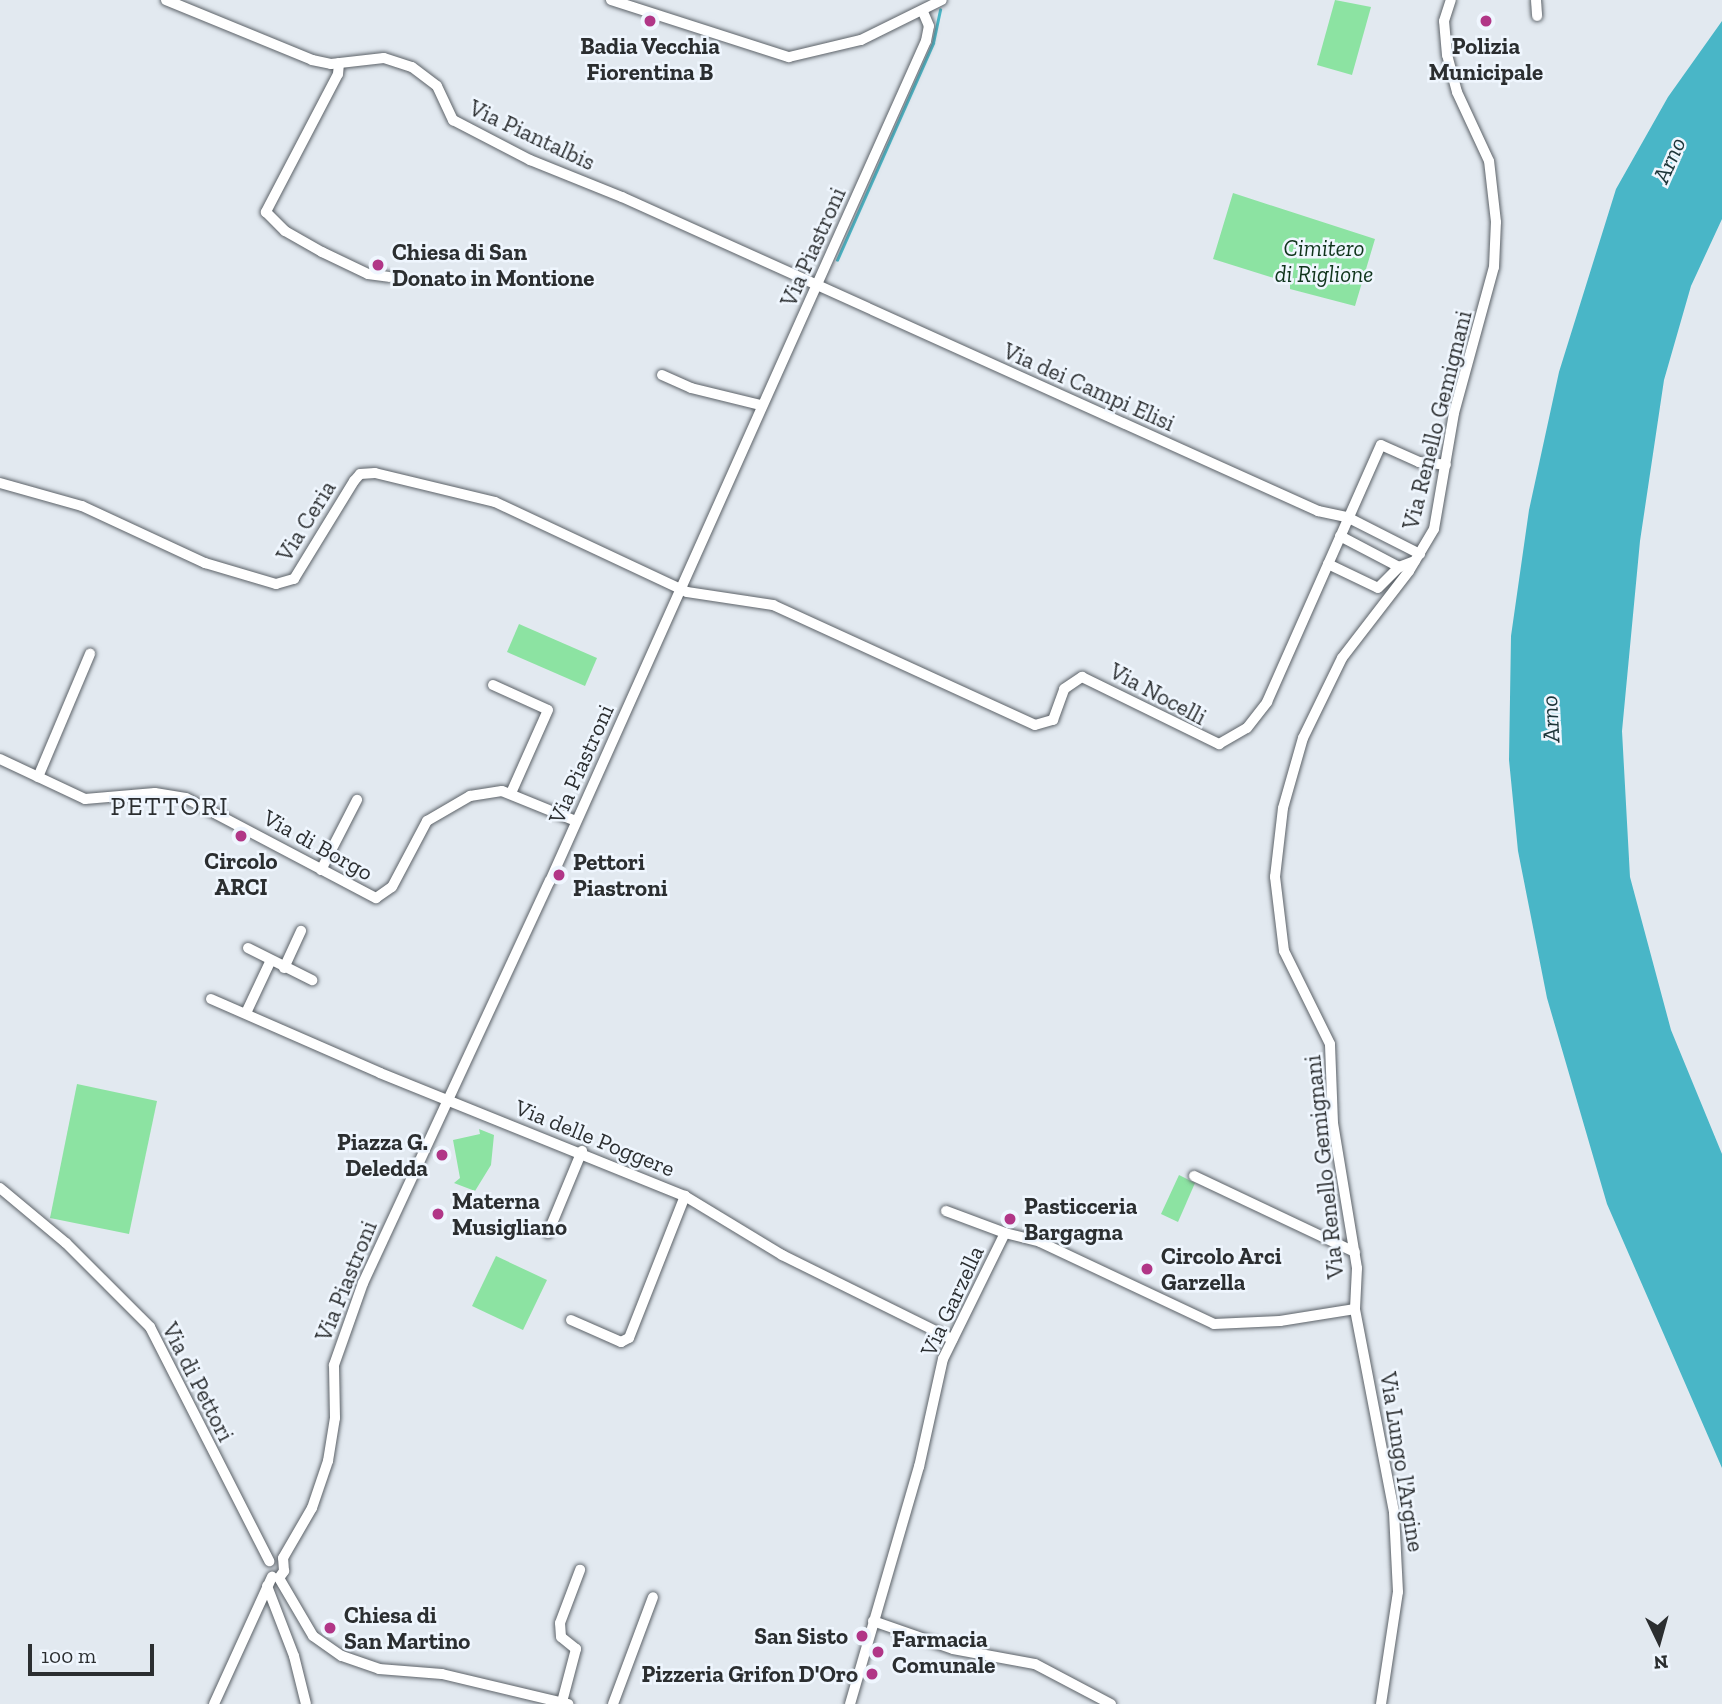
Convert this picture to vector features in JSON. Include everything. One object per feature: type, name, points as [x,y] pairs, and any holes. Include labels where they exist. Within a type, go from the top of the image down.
[{"type":"street","name":"Via Piantalbis","points":[[166,0],[321,63],[384,58],[412,67],[433,80],[450,116],[458,122],[542,166],[611,191],[818,286]]},
{"type":"street","points":[[611,0],[789,57],[845,46],[923,12],[942,0]]},
{"type":"street","name":"Via Renello Gemignani","points":[[1355,1309],[1355,1252],[1334,1122],[1329,1044],[1288,961],[1277,919],[1277,843],[1295,760],[1330,680],[1418,558],[1434,529],[1454,413],[1494,267],[1496,237],[1489,161],[1457,92],[1447,55],[1444,21],[1451,0]]},
{"type":"street","points":[[1536,0],[1537,16]]},
{"type":"street","name":"Via Piastroni","points":[[214,1704],[272,1580],[284,1571],[283,1558],[312,1508],[328,1461],[334,1430],[334,1365],[348,1321],[576,821],[761,405],[818,286],[926,41],[929,26],[923,12]]},
{"type":"street","points":[[339,63],[338,75],[266,212],[285,231],[322,252],[368,274],[389,277]]},
{"type":"street","name":"Via dei Campi Elisi","points":[[818,286],[1318,511],[1347,517]]},
{"type":"street","points":[[662,375],[691,388],[761,405]]},
{"type":"street","name":"Via Nocelli","points":[[679,589],[773,605],[870,648],[926,679],[1035,725],[1053,720],[1064,689],[1082,677],[1219,744],[1247,728],[1262,711],[1381,445],[1419,462],[1446,465]]},
{"type":"street","name":"Via Ceria","points":[[0,483],[82,506],[205,563],[276,584],[294,579],[360,474],[375,473],[495,502],[679,589]]},
{"type":"street","points":[[1347,517],[1418,558]]},
{"type":"street","points":[[1340,536],[1399,567]]},
{"type":"street","points":[[1328,564],[1378,588],[1399,567],[1418,558]]},
{"type":"street","points":[[38,777],[90,654]]},
{"type":"street","points":[[493,685],[548,710],[511,793]]},
{"type":"street","name":"Via di Borgo","points":[[0,760],[93,800],[155,793],[186,798],[369,896],[382,897],[392,887],[431,817],[483,792],[511,793],[576,821]]},
{"type":"street","points":[[321,870],[357,800]]},
{"type":"street","points":[[284,968],[301,931]]},
{"type":"street","points":[[248,948],[270,962],[312,980]]},
{"type":"street","points":[[246,1013],[270,962]]},
{"type":"street","name":"Via delle Poggere","points":[[211,999],[449,1100],[582,1150],[685,1196],[782,1255],[951,1339]]},
{"type":"street","points":[[548,1233],[582,1150]]},
{"type":"street","points":[[1194,1176],[1355,1252]]},
{"type":"street","name":"Via di Pettori","points":[[0,1188],[66,1244],[150,1327],[269,1561],[272,1580]]},
{"type":"street","points":[[571,1320],[621,1342],[629,1338],[685,1196]]},
{"type":"street","points":[[946,1211],[1005,1233]]},
{"type":"street","name":"Via Garzella","points":[[850,1704],[904,1525],[951,1339],[1005,1233],[1014,1231],[1040,1242],[1214,1324],[1280,1321],[1355,1309]]},
{"type":"street","name":"Via Lungo l'Argine","points":[[1355,1309],[1394,1512],[1399,1571],[1381,1704]]},
{"type":"street","points":[[269,1561],[274,1556],[283,1558]]},
{"type":"street","points":[[272,1580],[313,1636],[342,1656],[386,1670],[442,1674],[565,1703],[576,1649],[561,1637],[560,1623],[580,1570]]},
{"type":"street","points":[[272,1580],[306,1704]]},
{"type":"street","points":[[612,1704],[653,1597]]},
{"type":"street","points":[[873,1621],[953,1649],[1035,1664],[1111,1704]]},
{"type":"green space","points":[[1335,0],[1371,7],[1352,75],[1317,65]]},
{"type":"green space","name":"Cimitero di Riglione","points":[[1233,193],[1375,239],[1355,306],[1290,289],[1290,283],[1213,259]]},
{"type":"green space","points":[[519,624],[597,658],[585,686],[507,652]]},
{"type":"green space","points":[[77,1084],[157,1101],[129,1234],[50,1218]]},
{"type":"green space","points":[[479,1129],[494,1135],[491,1165],[475,1191],[454,1183],[460,1178],[453,1140],[480,1134]]},
{"type":"green space","points":[[1179,1175],[1195,1183],[1178,1222],[1161,1214]]},
{"type":"green space","points":[[496,1256],[547,1280],[523,1330],[472,1306]]},
{"type":"water","name":"Arno","points":[[1722,21],[1722,219],[1691,286],[1664,380],[1640,541],[1622,731],[1630,877],[1671,1030],[1722,1154],[1722,1468],[1607,1204],[1547,998],[1518,851],[1509,760],[1511,636],[1529,510],[1559,372],[1616,189],[1668,97]]},
{"type":"waterway","points":[[837,260],[933,43],[940,10]]},
{"type":"place","name":"Badia Vecchia Fiorentina B","points":[[650,21]]},
{"type":"place","name":"Polizia Municipale","points":[[1486,21]]},
{"type":"place","name":"Chiesa di San Donato in Montione","points":[[378,265]]},
{"type":"place","name":"Circolo ARCI","points":[[241,836]]},
{"type":"place","name":"Pettori Piastroni","points":[[559,875]]},
{"type":"place","name":"Piazza G. Deledda","points":[[442,1155]]},
{"type":"place","name":"Materna Musigliano","points":[[438,1214]]},
{"type":"place","name":"Pasticceria Bargagna","points":[[1010,1219]]},
{"type":"place","name":"Circolo Arci Garzella","points":[[1147,1269]]},
{"type":"place","name":"Chiesa di San Martino","points":[[330,1628]]},
{"type":"place","name":"San Sisto","points":[[862,1636]]},
{"type":"place","name":"Farmacia Comunale","points":[[878,1652]]},
{"type":"place","name":"Pizzeria Grifon D'Oro","points":[[872,1674]]},
{"type":"district","name":"PETTORI","points":[[170,807]]}]
